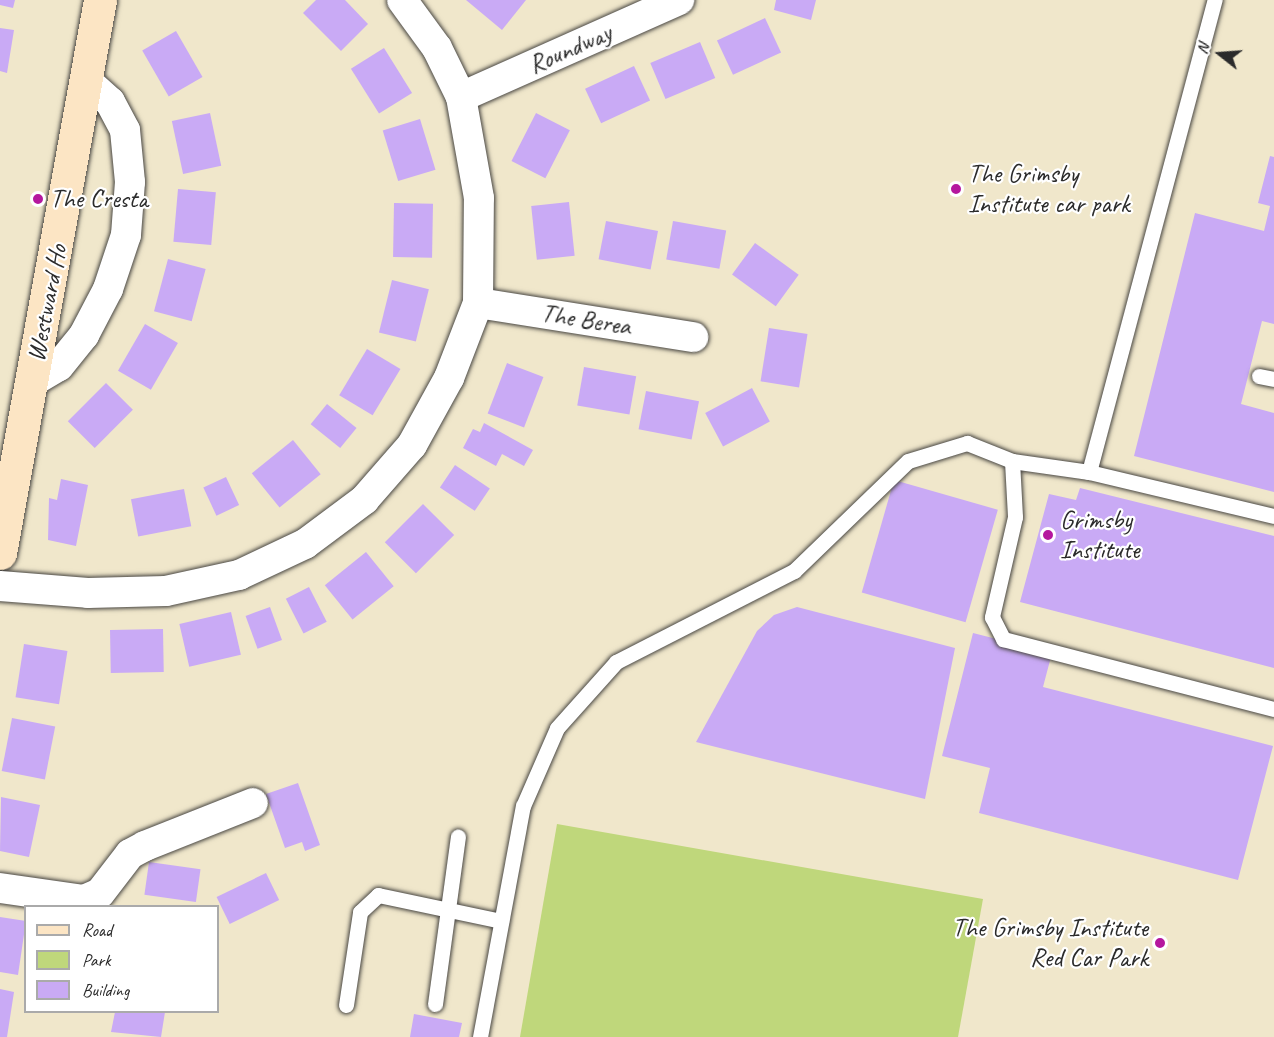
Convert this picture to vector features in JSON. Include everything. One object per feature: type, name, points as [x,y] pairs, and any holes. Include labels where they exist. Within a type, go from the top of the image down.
[{"type":"street","name":"Westward Ho","points":[[0,553],[88,82],[100,0]]},
{"type":"street","points":[[0,586],[88,593],[166,591],[239,575],[305,544],[364,500],[412,445],[449,378],[478,303],[479,198],[461,97],[437,48],[402,0]]},
{"type":"street","name":"Roundway","points":[[461,97],[679,0]]},
{"type":"street","name":"Westward Ho","points":[[32,382],[59,366],[84,334],[108,289],[126,235],[130,182],[125,130],[110,102],[88,82]]},
{"type":"street","name":"The Berea","points":[[478,303],[693,337]]},
{"type":"street","points":[[0,888],[84,900],[100,893],[130,854],[253,803]]},
{"type":"lane","points":[[1089,472],[1215,0]]},
{"type":"lane","points":[[480,1037],[523,806],[557,728],[616,662],[794,571],[908,461],[967,443],[1012,460],[1089,472],[1274,516]]},
{"type":"lane","points":[[1012,460],[1015,517],[992,617],[1003,639],[1274,709]]},
{"type":"lane","points":[[435,1004],[458,837]]},
{"type":"lane","points":[[346,1005],[360,912],[378,895],[448,907],[501,921]]},
{"type":"green space","points":[[557,824],[983,899],[958,1037],[520,1037]]},
{"type":"building","points":[[0,0],[15,0],[13,8],[0,5]]},
{"type":"building","points":[[316,0],[345,0],[368,24],[341,51],[303,13]]},
{"type":"building","points":[[466,0],[526,0],[502,30]]},
{"type":"building","points":[[776,0],[816,0],[811,20],[774,10]]},
{"type":"building","points":[[765,18],[781,52],[733,75],[717,40]]},
{"type":"building","points":[[0,28],[14,30],[7,73],[0,71]]},
{"type":"building","points":[[176,31],[202,77],[169,96],[142,50]]},
{"type":"building","points":[[700,42],[715,78],[666,99],[650,63]]},
{"type":"building","points":[[384,48],[412,93],[379,114],[351,69]]},
{"type":"building","points":[[634,66],[650,100],[601,123],[585,89]]},
{"type":"building","points":[[210,113],[221,166],[183,174],[172,121]]},
{"type":"building","points":[[536,113],[570,130],[545,178],[511,161]]},
{"type":"building","points":[[420,119],[435,170],[398,181],[383,130]]},
{"type":"building","points":[[1270,156],[1274,157],[1274,324],[1262,321],[1241,404],[1274,413],[1274,492],[1134,456],[1195,213],[1264,231],[1270,206],[1258,203]]},
{"type":"building","points":[[178,189],[216,192],[211,245],[173,242]]},
{"type":"building","points":[[569,202],[575,256],[537,260],[531,206]]},
{"type":"building","points":[[394,203],[433,204],[432,258],[393,257]]},
{"type":"building","points":[[606,221],[658,231],[651,269],[599,259]]},
{"type":"building","points":[[673,221],[726,230],[719,269],[666,259]]},
{"type":"building","points":[[755,243],[799,275],[776,306],[732,275]]},
{"type":"building","points":[[168,259],[206,269],[192,321],[154,311]]},
{"type":"building","points":[[392,280],[429,289],[416,342],[379,332]]},
{"type":"building","points":[[145,324],[178,343],[151,390],[118,371]]},
{"type":"building","points":[[769,328],[808,334],[799,387],[761,381]]},
{"type":"building","points":[[367,349],[400,369],[373,415],[339,395]]},
{"type":"building","points":[[507,363],[543,377],[524,427],[488,413]]},
{"type":"building","points":[[584,367],[636,376],[629,415],[577,405]]},
{"type":"building","points":[[106,383],[133,410],[95,448],[68,421]]},
{"type":"building","points":[[752,388],[770,422],[723,446],[705,413]]},
{"type":"building","points":[[646,391],[699,401],[692,440],[639,429]]},
{"type":"building","points":[[327,404],[357,428],[340,448],[311,424]]},
{"type":"building","points":[[484,423],[533,450],[524,466],[502,454],[496,466],[463,448],[473,429],[480,432]]},
{"type":"building","points":[[293,440],[321,474],[280,508],[252,473]]},
{"type":"building","points":[[455,465],[490,488],[475,511],[440,487]]},
{"type":"building","points":[[226,477],[239,505],[216,516],[203,488]]},
{"type":"building","points":[[61,479],[88,485],[76,546],[48,540],[49,498],[57,500]]},
{"type":"building","points":[[894,480],[998,510],[966,622],[862,592]]},
{"type":"building","points":[[1080,488],[1274,536],[1274,668],[1020,602],[1049,494],[1076,500]]},
{"type":"building","points":[[184,489],[191,526],[138,537],[131,499]]},
{"type":"building","points":[[423,504],[454,535],[416,573],[385,542]]},
{"type":"building","points":[[366,552],[394,586],[353,620],[325,585]]},
{"type":"building","points":[[309,587],[327,622],[304,634],[286,599]]},
{"type":"building","points":[[270,607],[282,640],[258,649],[246,616]]},
{"type":"building","points":[[797,607],[955,648],[925,799],[696,742],[757,631],[774,615]]},
{"type":"building","points":[[231,612],[241,655],[189,667],[179,624]]},
{"type":"building","points":[[163,629],[164,672],[111,673],[110,630]]},
{"type":"building","points":[[973,633],[1052,653],[1043,687],[1273,746],[1238,880],[979,813],[990,768],[942,756]]},
{"type":"building","points":[[24,644],[67,651],[59,704],[16,697]]},
{"type":"building","points":[[12,718],[55,726],[45,779],[2,771]]},
{"type":"building","points":[[298,783],[320,845],[305,851],[302,842],[285,848],[266,794]]},
{"type":"building","points":[[1,797],[40,805],[29,857],[0,851]]},
{"type":"building","points":[[149,862],[200,869],[196,902],[144,895]]},
{"type":"building","points":[[266,873],[279,900],[230,924],[217,897]]},
{"type":"building","points":[[0,917],[24,921],[18,975],[0,972]]},
{"type":"building","points":[[0,989],[14,992],[7,1037],[0,1037]]},
{"type":"building","points":[[115,1013],[165,1013],[161,1037],[111,1032]]},
{"type":"building","points":[[414,1014],[462,1023],[459,1037],[410,1037]]},
{"type":"place","name":"The Grimsby Institute car park","points":[[956,189]]},
{"type":"place","name":"The Cresta","points":[[38,199]]},
{"type":"place","name":"Grimsby Institute","points":[[1048,535]]},
{"type":"place","name":"The Grimsby Institute Red Car Park","points":[[1160,943]]}]
